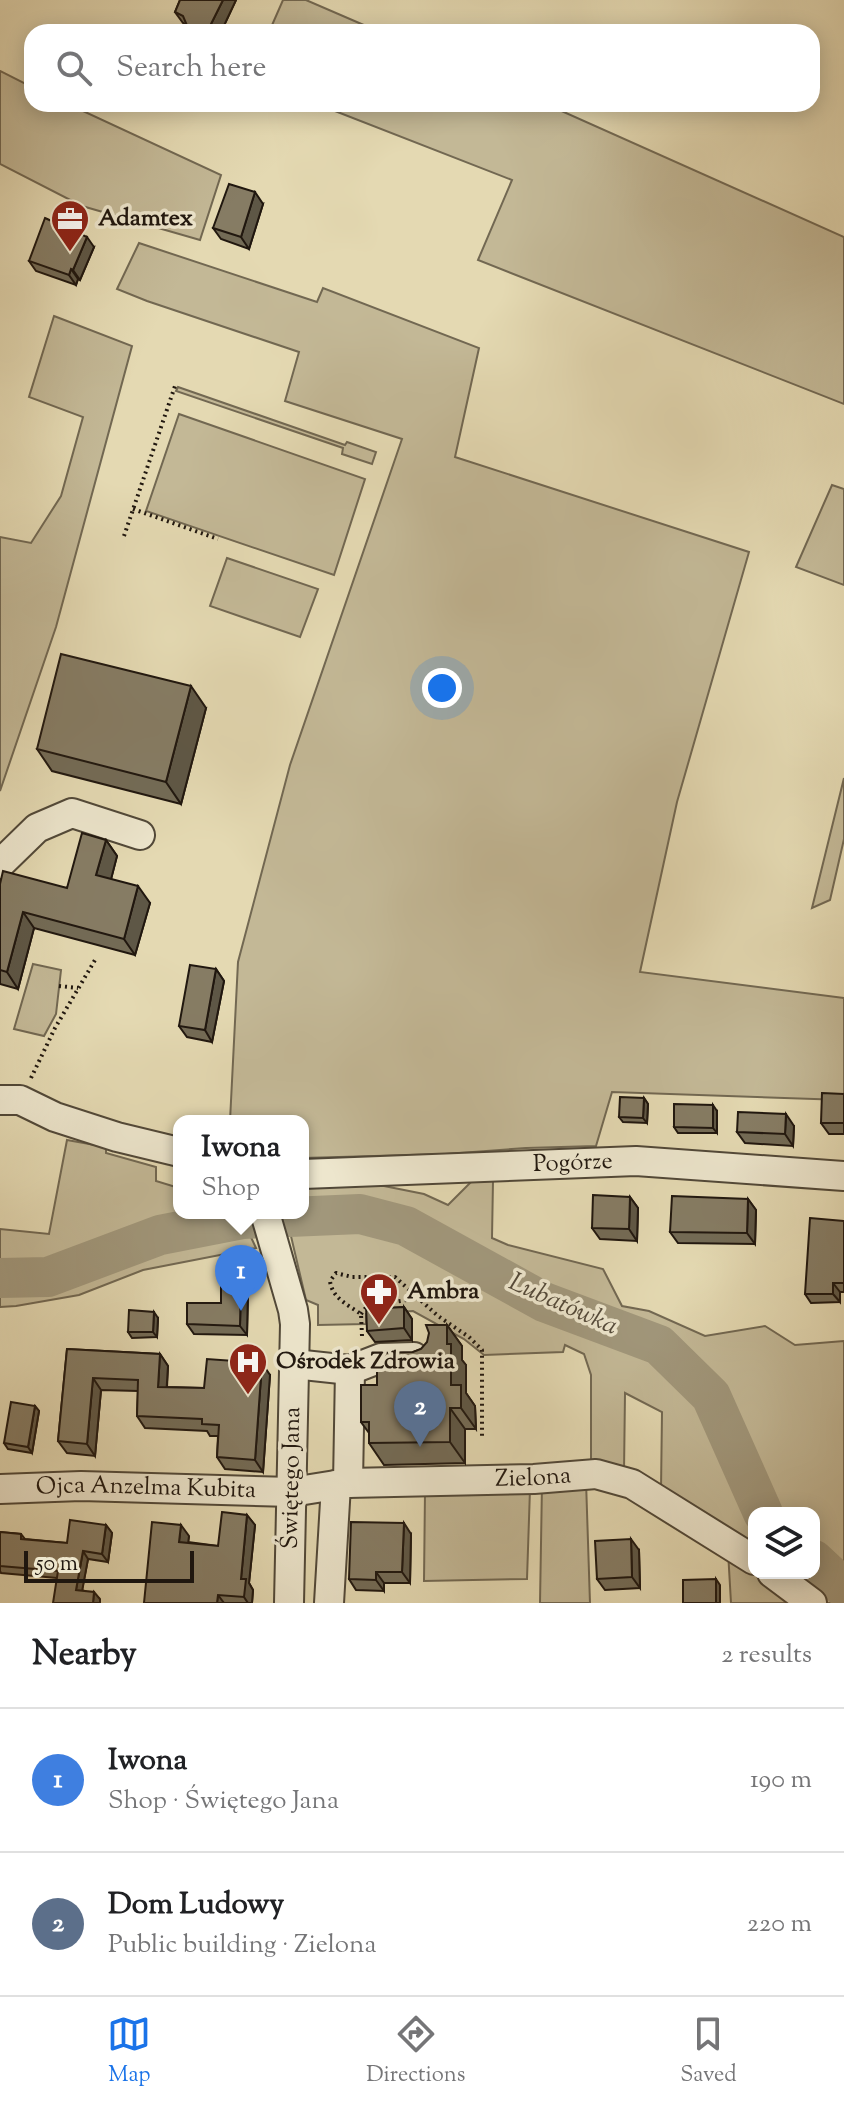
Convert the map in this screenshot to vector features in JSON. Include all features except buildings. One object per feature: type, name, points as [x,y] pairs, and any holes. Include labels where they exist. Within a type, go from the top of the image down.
[{"type":"street","points":[[0,864],[37,828],[72,813],[140,835]]},
{"type":"street","points":[[0,1078],[10,1100],[117,1137],[173,1151]]},
{"type":"street","name":"Pogórze","points":[[309,1174],[636,1161],[844,1176]]},
{"type":"street","name":"Świętego Jana","points":[[267,1219],[293,1310],[289,1603]]},
{"type":"street","points":[[294,1364],[350,1370],[381,1358],[427,1356]]},
{"type":"street","points":[[329,1603],[350,1370]]},
{"type":"street","name":"Zielona","points":[[292,1492],[342,1484],[534,1479],[596,1474],[632,1484],[748,1556]]},
{"type":"street","name":"Ojca Anzelma Kubita","points":[[0,1489],[81,1486],[292,1492]]},
{"type":"street","points":[[780,1579],[812,1603]]},
{"type":"path","points":[[124,536],[175,386]]},
{"type":"path","points":[[133,509],[218,539]]},
{"type":"path","points":[[36,1068],[55,1028],[95,960]]},
{"type":"path","points":[[59,986],[78,988]]},
{"type":"path","points":[[361,1314],[344,1303],[330,1286],[336,1273],[352,1277],[395,1277],[482,1350],[482,1439]]},
{"type":"path","points":[[362,1336],[361,1314],[367,1306],[420,1298]]},
{"type":"shaded area","points":[[283,0],[306,0],[362,24],[272,24]]},
{"type":"shaded area","points":[[0,71],[24,83],[24,112],[85,112],[221,175],[200,240],[82,206],[0,164]]},
{"type":"shaded area","points":[[338,112],[564,112],[844,237],[844,404],[478,260],[512,180]]},
{"type":"shaded area","points":[[139,243],[317,302],[323,288],[479,348],[455,457],[749,552],[677,802],[640,972],[844,998],[844,1100],[612,1092],[596,1146],[309,1158],[309,1115],[230,1115],[238,962],[290,765],[402,439],[285,401],[299,352],[117,289]]},
{"type":"shaded area","points":[[54,316],[132,346],[56,627],[0,791],[0,537],[31,543],[61,496],[83,417],[29,397]]},
{"type":"shaded area","points":[[178,387],[345,445],[347,442],[376,452],[372,464],[342,454],[343,448],[176,391]]},
{"type":"shaded area","points":[[179,414],[365,479],[334,575],[146,511]]},
{"type":"shaded area","points":[[832,485],[844,489],[844,585],[796,567]]},
{"type":"shaded area","points":[[227,558],[318,589],[300,637],[210,606]]},
{"type":"shaded area","points":[[844,778],[844,839],[830,900],[812,908]]},
{"type":"shaded area","points":[[33,964],[61,970],[56,1014],[44,1036],[14,1029]]},
{"type":"shaded area","points":[[67,1140],[106,1147],[106,1153],[156,1167],[156,1181],[173,1186],[173,1219],[185,1219],[67,1259],[24,1267],[24,1285],[73,1276],[162,1244],[229,1226],[250,1235],[256,1248],[143,1270],[79,1295],[0,1307],[0,1229],[49,1234]]},
{"type":"shaded area","points":[[359,1181],[424,1194],[448,1205],[472,1181],[493,1181],[492,1238],[508,1245],[603,1269],[622,1306],[649,1311],[705,1336],[765,1326],[795,1345],[844,1341],[844,1603],[826,1603],[791,1579],[820,1579],[820,1507],[748,1507],[748,1549],[661,1490],[662,1412],[625,1393],[624,1472],[591,1465],[591,1375],[584,1354],[565,1345],[563,1352],[484,1355],[464,1339],[413,1311],[366,1314],[366,1324],[318,1325],[318,1305],[306,1300],[290,1232],[359,1226],[414,1239],[532,1309],[585,1327],[591,1309],[542,1293],[431,1226],[399,1212],[372,1207],[309,1205],[309,1183]]},
{"type":"shaded area","points":[[586,1481],[590,1603],[540,1603],[542,1484]]},
{"type":"shaded area","points":[[530,1489],[527,1579],[424,1581],[425,1492]]},
{"type":"shaded area","points":[[728,1551],[748,1568],[748,1579],[761,1579],[797,1603],[731,1603]]},
{"type":"waterway","name":"Lubatówka","points":[[309,1216],[360,1214],[406,1226],[544,1302],[659,1345],[711,1396],[760,1507]]},
{"type":"waterway","name":"Lubatówka","points":[[0,1278],[48,1277],[160,1235],[242,1219]]},
{"type":"waterway","name":"Lubatówka","points":[[820,1566],[844,1588]]},
{"type":"place","name":"Adamtex","points":[[70,253]]},
{"type":"place","name":"Iwona","points":[[241,1311]]},
{"type":"place","name":"Ambra","points":[[379,1326]]},
{"type":"place","name":"Ośrodek Zdrowia","points":[[248,1396]]},
{"type":"place","name":"Dom Ludowy","points":[[420,1447]]}]
